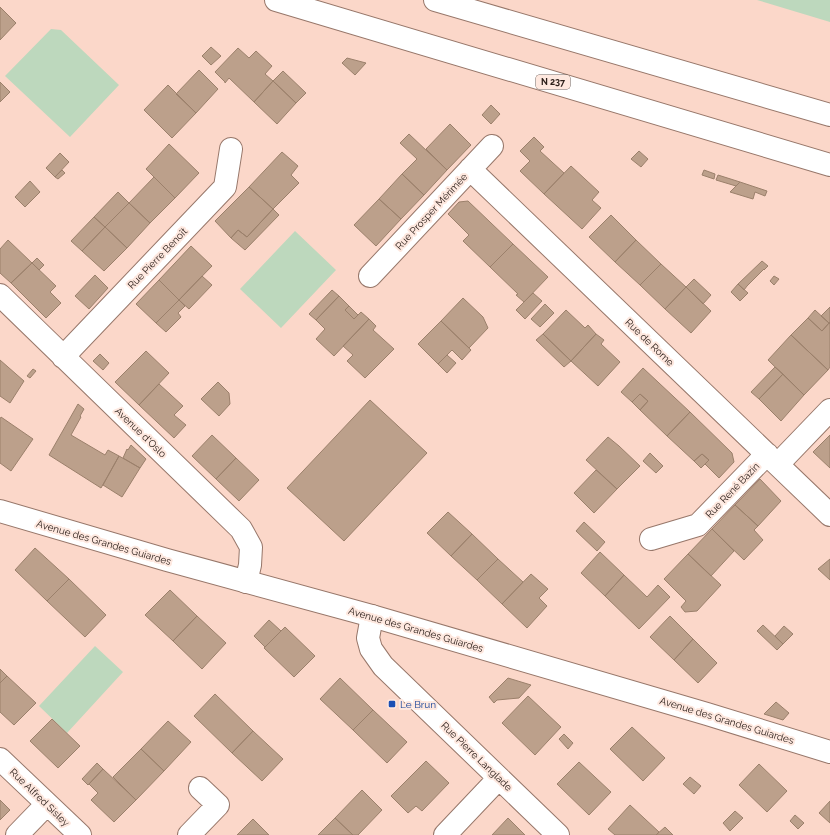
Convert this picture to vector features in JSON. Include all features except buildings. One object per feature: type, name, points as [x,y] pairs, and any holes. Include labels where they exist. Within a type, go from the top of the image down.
[{"type":"main road","name":"N 237","points":[[276,0],[830,165]]},
{"type":"main road","points":[[435,0],[830,115]]},
{"type":"main road","points":[[492,0],[528,28]]},
{"type":"main road","name":"Rue Prosper Mérimée","points":[[370,276],[492,146]]},
{"type":"main road","name":"Rue Pierre Benoît","points":[[63,357],[224,187],[231,149]]},
{"type":"main road","name":"Rue de Rome","points":[[470,169],[830,515]]},
{"type":"main road","name":"Avenue d'Oslo","points":[[0,295],[241,529],[251,548],[250,565],[246,582]]},
{"type":"main road","name":"Rue René Bazin","points":[[651,539],[698,525],[830,410]]},
{"type":"main road","name":"Avenue des Grandes Guiardes","points":[[0,511],[167,560],[372,616],[707,714],[830,752]]},
{"type":"main road","name":"Rue Pierre Langlade","points":[[372,616],[368,638],[371,649],[383,666],[558,835]]},
{"type":"main road","name":"Rue Alfred Sisley","points":[[0,759],[80,835]]},
{"type":"main road","points":[[445,835],[499,778]]},
{"type":"main road","points":[[188,835],[218,805],[200,788]]},
{"type":"main road","points":[[17,835],[47,804]]},
{"type":"green space","points":[[757,0],[830,0],[830,22]]},
{"type":"green space","points":[[51,29],[61,30],[119,85],[70,137],[5,76]]},
{"type":"green space","points":[[295,231],[336,270],[281,328],[240,289]]},
{"type":"green space","points":[[95,646],[123,672],[67,733],[39,706]]},
{"type":"place","name":"Le Brun","points":[[392,704]]}]
